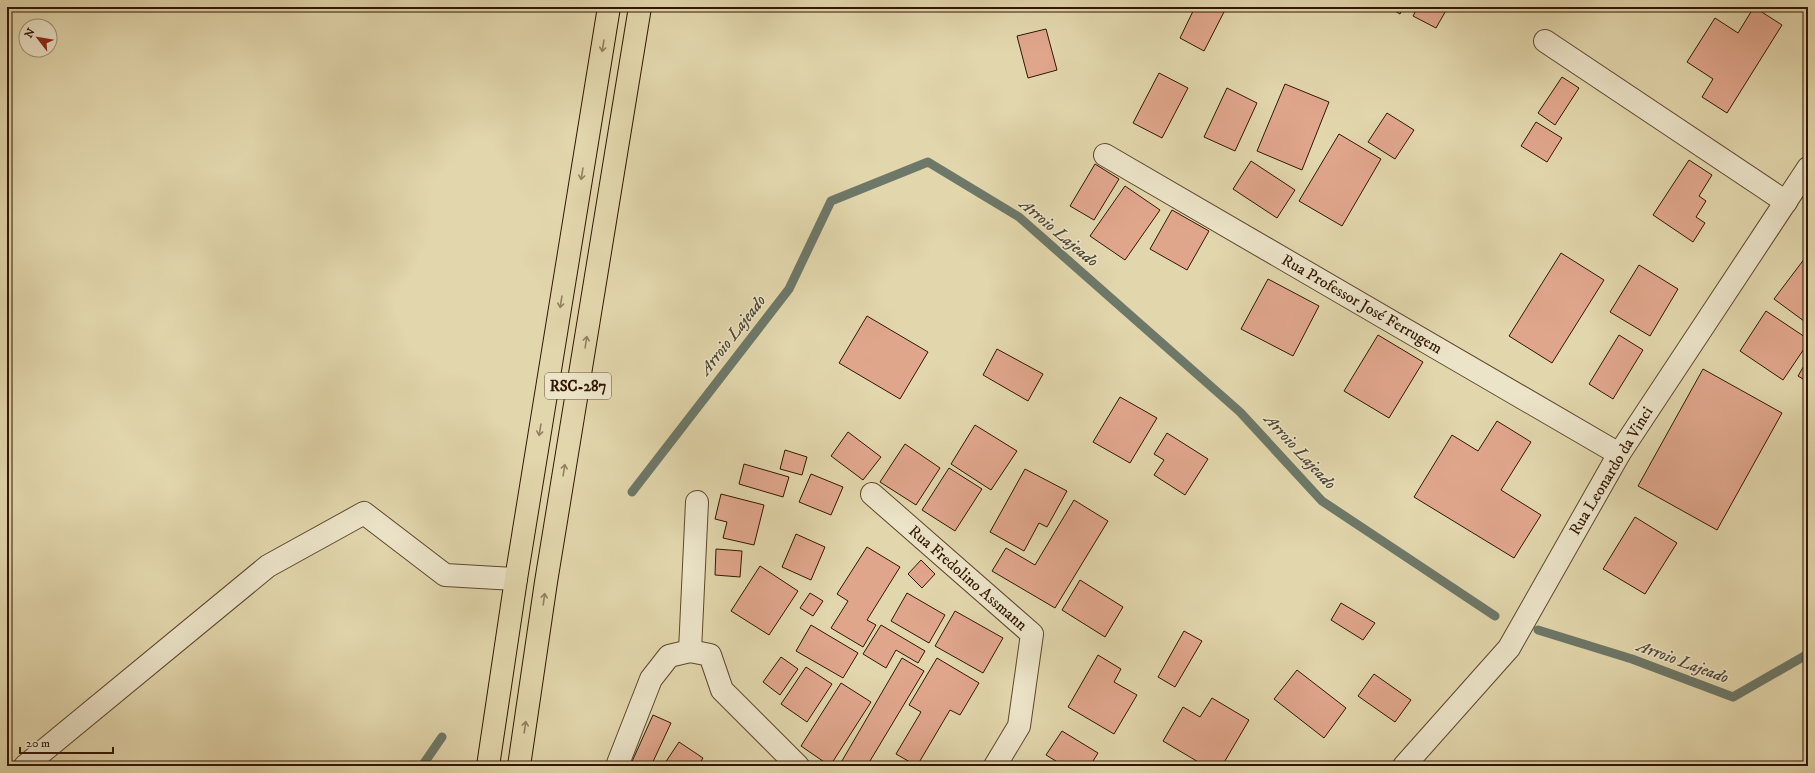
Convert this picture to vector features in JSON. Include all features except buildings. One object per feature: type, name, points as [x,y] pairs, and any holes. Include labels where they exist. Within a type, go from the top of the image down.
[{"type":"highway","name":"RSC-287","points":[[488,766],[516,579],[609,7]]},
{"type":"highway","name":"RSC-287","points":[[519,766],[546,582],[640,7]]},
{"type":"street","points":[[1545,41],[1786,202]]},
{"type":"street","name":"Rua Professor José Ferrugem","points":[[1105,154],[1619,454]]},
{"type":"street","name":"Rua Leonardo da Vinci","points":[[1404,766],[1509,648],[1619,454],[1808,168]]},
{"type":"street","name":"Rua Fredolino Assmann","points":[[872,494],[1032,634],[1019,726],[995,766]]},
{"type":"street","points":[[690,651],[697,502]]},
{"type":"street","points":[[25,766],[268,566],[364,513],[445,575],[516,579]]},
{"type":"street","points":[[617,766],[651,679],[669,656],[690,651],[710,655],[722,690],[798,766]]},
{"type":"waterway","name":"Arroio Lajeado","points":[[632,492],[789,289],[831,201],[928,162],[1019,217],[1240,412],[1322,501],[1495,616]]},
{"type":"waterway","name":"Arroio Lajeado","points":[[1538,630],[1632,659],[1733,697],[1808,654]]},
{"type":"waterway","name":"Arroio Lajeado","points":[[422,766],[442,737]]}]
